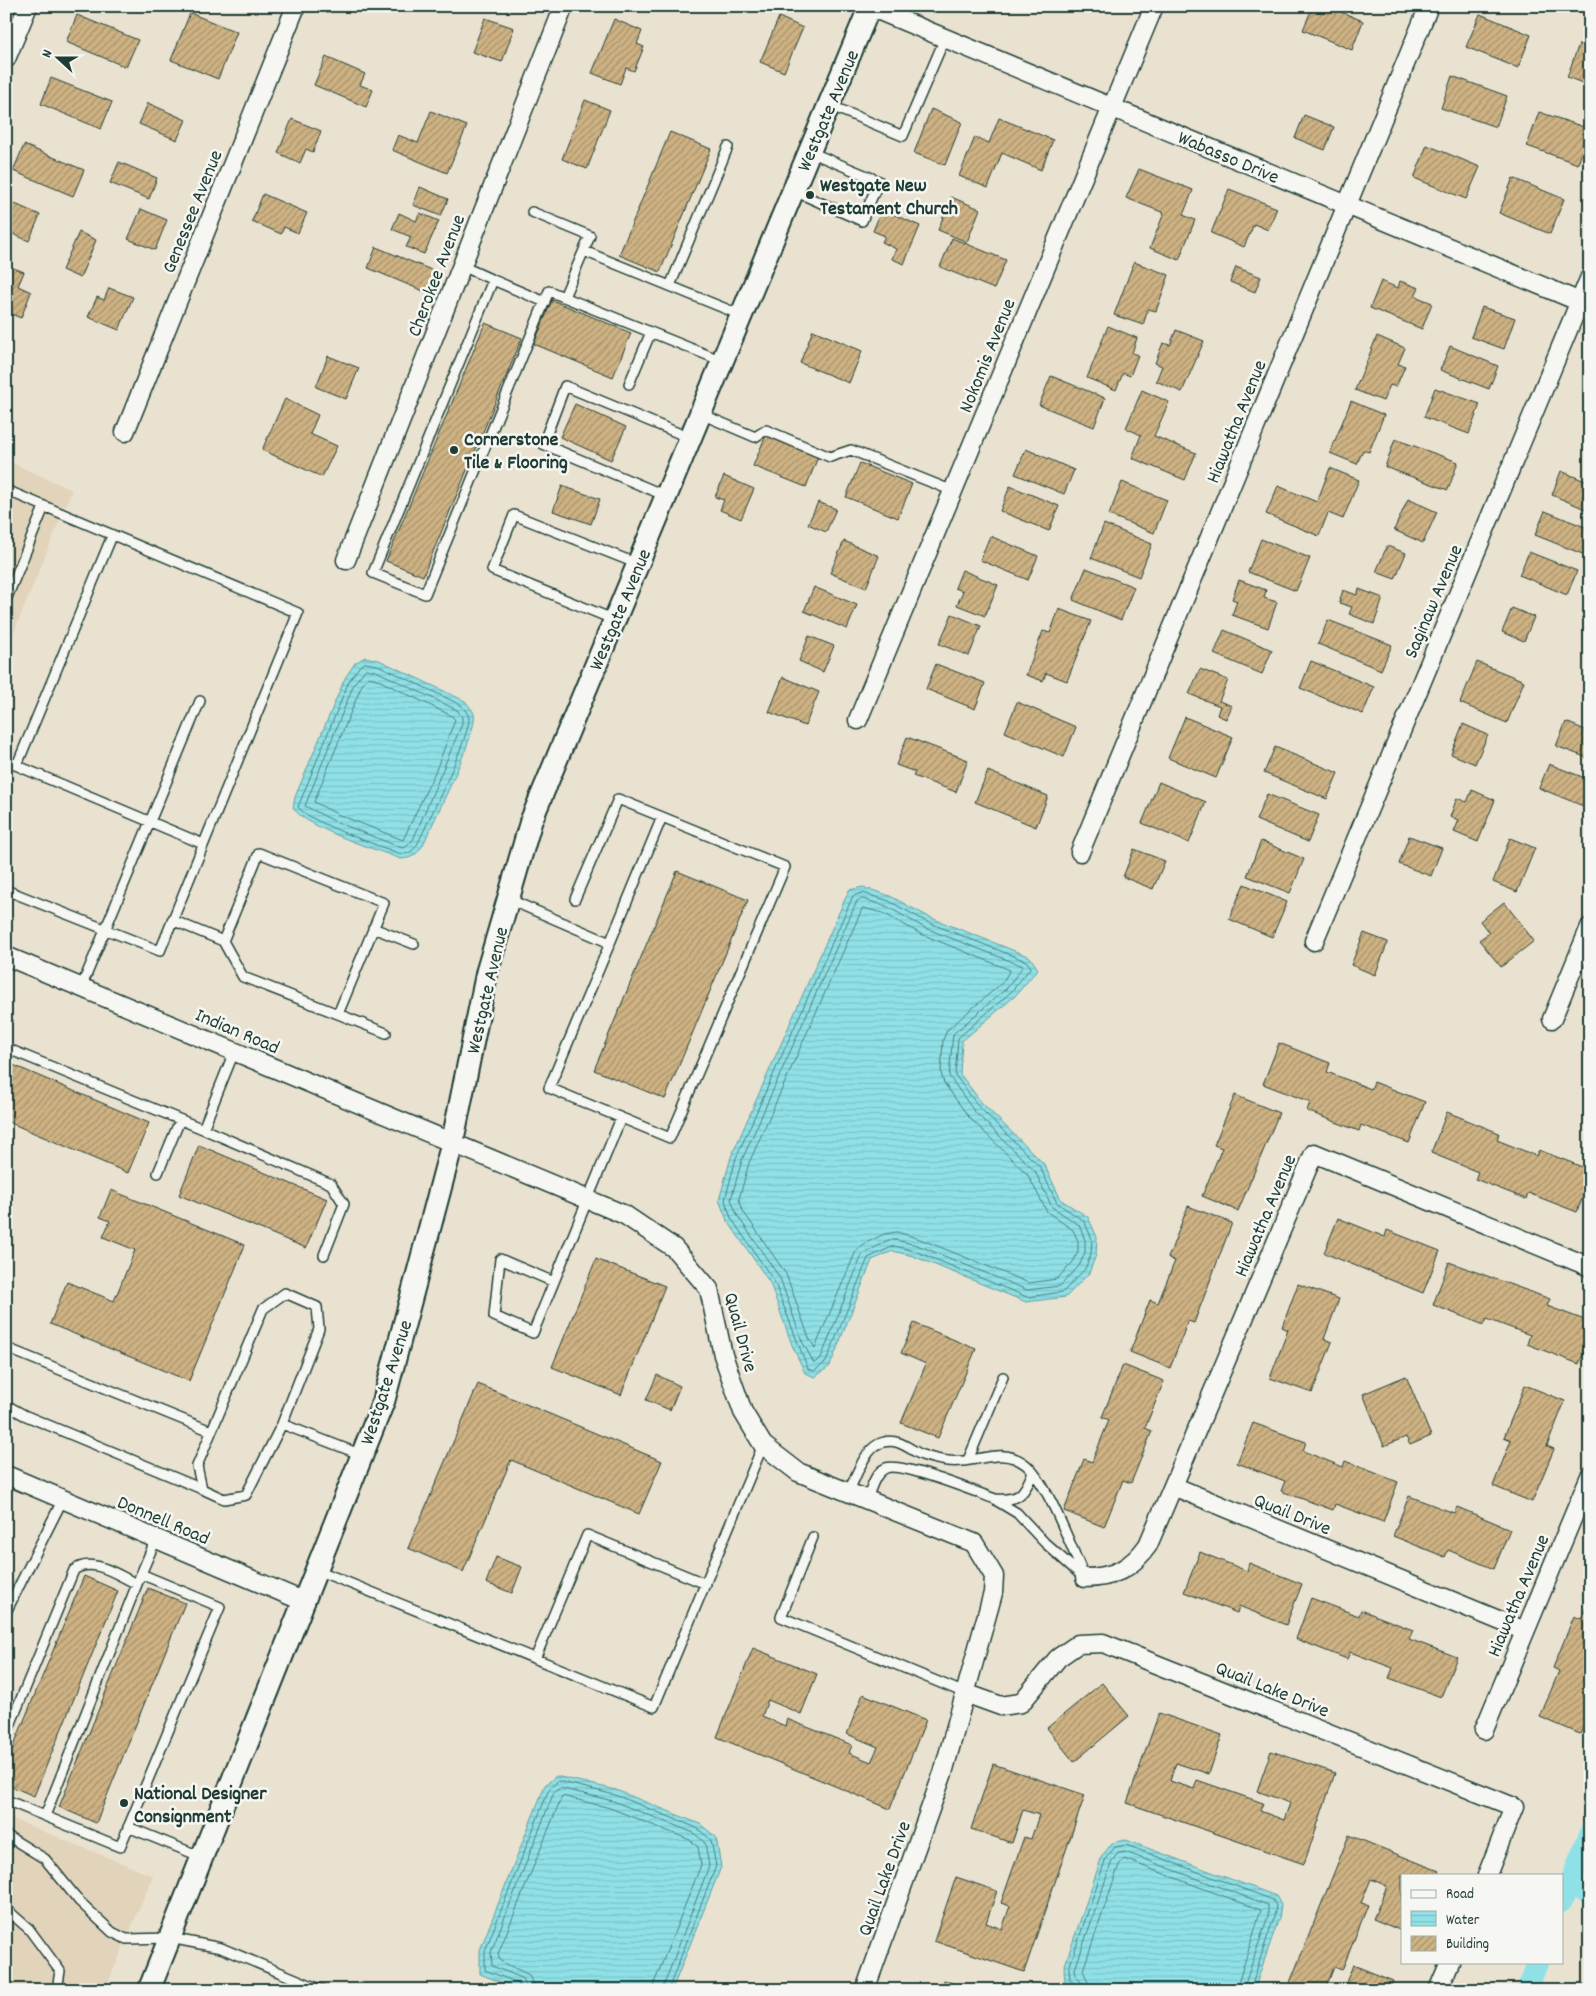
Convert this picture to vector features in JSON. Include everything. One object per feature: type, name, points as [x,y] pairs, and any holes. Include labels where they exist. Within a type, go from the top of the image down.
[{"type":"street","points":[[6,59],[28,6]]},
{"type":"street","name":"Genessee Avenue","points":[[126,432],[296,6]]},
{"type":"street","name":"Cherokee Avenue","points":[[346,560],[564,6]]},
{"type":"street","name":"Wabasso Drive","points":[[870,6],[1585,304]]},
{"type":"street","name":"Westgate Avenue","points":[[149,1990],[384,1400],[452,1144],[487,972],[531,821],[870,6]]},
{"type":"street","name":"Nokomis Avenue","points":[[858,720],[1154,6]]},
{"type":"street","name":"Hiawatha Avenue","points":[[1080,852],[1429,6]]},
{"type":"street","name":"Saginaw Avenue","points":[[1314,941],[1585,304],[1590,277]]},
{"type":"street","points":[[1552,1019],[1590,927]]},
{"type":"street","name":"Indian Road","points":[[6,956],[452,1144]]},
{"type":"street","name":"Quail Drive","points":[[452,1144],[625,1214],[674,1248],[708,1289],[726,1363],[743,1412],[763,1445],[798,1472],[974,1543]]},
{"type":"street","name":"Hiawatha Avenue","points":[[1173,1486],[1314,1153],[1590,1267]]},
{"type":"street","name":"Donnell Road","points":[[6,1476],[304,1602]]},
{"type":"street","name":"Hiawatha Avenue","points":[[1484,1730],[1590,1476]]},
{"type":"street","points":[[1084,1578],[1100,1578],[1115,1574],[1128,1567],[1140,1557],[1148,1545],[1173,1486]]},
{"type":"street","name":"Quail Drive","points":[[1173,1486],[1525,1631]]},
{"type":"street","name":"Quail Lake Drive","points":[[865,1990],[943,1773],[993,1593],[994,1576],[974,1543]]},
{"type":"street","name":"Quail Lake Drive","points":[[965,1693],[1001,1706],[1021,1704],[1058,1658],[1078,1644],[1103,1643],[1514,1807],[1487,1874]]},
{"type":"street","points":[[1438,1990],[1449,1964]]},
{"type":"lane","points":[[829,105],[903,136],[945,38]]},
{"type":"lane","points":[[670,286],[728,147]]},
{"type":"lane","points":[[794,191],[862,221],[880,181],[810,152]]},
{"type":"lane","points":[[532,212],[590,236],[564,297]]},
{"type":"lane","points":[[584,251],[742,315]]},
{"type":"lane","points":[[462,266],[545,302]]},
{"type":"lane","points":[[493,280],[373,574],[425,594],[549,291],[722,361]]},
{"type":"lane","points":[[629,384],[650,332]]},
{"type":"lane","points":[[666,496],[543,444],[565,386],[691,438]]},
{"type":"lane","points":[[701,414],[755,437],[766,430],[830,457],[851,450],[953,491]]},
{"type":"lane","points":[[6,490],[298,613],[160,950],[6,890]]},
{"type":"lane","points":[[6,600],[44,507]]},
{"type":"lane","points":[[615,620],[492,570],[514,515],[638,565]]},
{"type":"lane","points":[[17,765],[112,536]]},
{"type":"lane","points":[[81,988],[200,701]]},
{"type":"lane","points":[[6,761],[204,844]]},
{"type":"lane","points":[[576,899],[618,799],[785,867],[670,1138],[549,1088],[662,817]]},
{"type":"lane","points":[[223,942],[259,854],[384,903],[338,1014]]},
{"type":"lane","points":[[508,899],[610,942]]},
{"type":"lane","points":[[172,920],[223,942],[243,977],[386,1034]]},
{"type":"lane","points":[[373,928],[414,944]]},
{"type":"lane","points":[[6,1048],[331,1184],[344,1204],[324,1255]]},
{"type":"lane","points":[[203,1129],[234,1052]]},
{"type":"lane","points":[[554,1282],[500,1259],[494,1316],[533,1332],[554,1282],[587,1200],[622,1118]]},
{"type":"lane","points":[[158,1173],[180,1120]]},
{"type":"lane","points":[[6,1405],[24,1415],[224,1499],[246,1495],[282,1424],[319,1329],[317,1307],[285,1293],[263,1309],[197,1466],[202,1489]]},
{"type":"lane","points":[[6,1351],[9,1349],[211,1431]]},
{"type":"lane","points":[[968,1460],[1003,1377]]},
{"type":"lane","points":[[282,1424],[362,1455]]},
{"type":"lane","points":[[848,1493],[874,1446],[884,1442],[901,1443],[936,1460],[952,1462],[986,1456],[1013,1457],[1033,1472],[1046,1494],[1084,1578]]},
{"type":"lane","points":[[317,1570],[654,1707],[763,1445]]},
{"type":"lane","points":[[866,1501],[875,1479],[885,1468],[892,1466],[909,1469],[995,1499],[1016,1513],[1045,1543],[1084,1578]]},
{"type":"lane","points":[[995,1499],[1016,1498],[1023,1492],[1033,1472]]},
{"type":"lane","points":[[6,1612],[63,1499]]},
{"type":"lane","points":[[535,1659],[587,1536],[706,1584]]},
{"type":"lane","points":[[813,1537],[781,1617],[965,1693]]},
{"type":"lane","points":[[45,1816],[156,1539]]},
{"type":"lane","points":[[6,1735],[74,1570],[81,1565],[93,1564],[137,1584]]},
{"type":"lane","points":[[6,1800],[120,1847],[220,1607],[141,1574]]},
{"type":"lane","points":[[128,1827],[203,1857]]},
{"type":"lane","points":[[6,1835],[45,1859],[79,1901],[112,1932],[126,1939],[170,1938],[221,1948],[319,1989]]},
{"type":"lane","points":[[6,1909],[28,1929],[60,1971],[57,1990]]},
{"type":"shaded area","points":[[6,460],[72,490],[6,652]]},
{"type":"shaded area","points":[[6,1816],[153,1876],[105,1990],[6,1990]]},
{"type":"water","points":[[365,657],[379,660],[465,701],[474,714],[474,724],[462,757],[423,845],[414,855],[405,859],[327,831],[301,816],[293,808],[295,797],[345,678],[355,663]]},
{"type":"water","points":[[863,887],[890,896],[929,917],[1030,957],[1038,969],[1015,996],[962,1041],[960,1074],[982,1103],[1044,1164],[1061,1200],[1088,1217],[1097,1237],[1096,1255],[1089,1273],[1066,1297],[1026,1302],[913,1256],[893,1251],[872,1260],[830,1366],[815,1377],[805,1373],[792,1345],[770,1283],[727,1220],[719,1200],[731,1157],[849,890]]},
{"type":"water","points":[[556,1776],[616,1790],[700,1824],[716,1837],[721,1867],[672,1990],[521,1990],[480,1974],[480,1950],[545,1785]]},
{"type":"water","points":[[1126,1840],[1276,1896],[1281,1905],[1279,1918],[1254,1990],[1074,1990],[1065,1982],[1064,1968],[1102,1856],[1112,1843]]},
{"type":"building","points":[[1313,6],[1327,6],[1363,21],[1352,50],[1303,30]]},
{"type":"building","points":[[190,13],[237,32],[218,79],[171,60]]},
{"type":"building","points":[[1480,14],[1531,35],[1518,68],[1466,47]]},
{"type":"building","points":[[77,15],[138,40],[126,67],[66,42]]},
{"type":"building","points":[[779,17],[803,28],[784,72],[760,62]]},
{"type":"building","points":[[485,18],[514,28],[502,62],[472,52]]},
{"type":"building","points":[[614,19],[642,31],[637,44],[644,47],[634,71],[626,68],[620,84],[592,73]]},
{"type":"building","points":[[1579,44],[1590,48],[1590,86],[1567,77]]},
{"type":"building","points":[[326,57],[365,74],[360,85],[373,90],[366,107],[314,85]]},
{"type":"building","points":[[1452,76],[1507,96],[1496,127],[1441,108]]},
{"type":"building","points":[[51,78],[112,102],[101,129],[41,104]]},
{"type":"building","points":[[585,100],[610,110],[587,169],[562,159]]},
{"type":"building","points":[[148,103],[186,120],[177,140],[139,124]]},
{"type":"building","points":[[931,109],[962,122],[945,165],[914,153]]},
{"type":"building","points":[[431,111],[467,126],[447,173],[392,150],[398,135],[418,143]]},
{"type":"building","points":[[1539,112],[1590,129],[1578,164],[1527,146]]},
{"type":"building","points":[[1304,115],[1334,127],[1325,150],[1295,138]]},
{"type":"building","points":[[999,118],[1053,140],[1041,170],[1002,153],[988,188],[959,176],[975,137],[989,143]]},
{"type":"building","points":[[292,119],[321,131],[313,152],[306,149],[300,163],[278,153]]},
{"type":"building","points":[[670,132],[711,149],[660,272],[619,255]]},
{"type":"building","points":[[24,145],[84,170],[73,196],[13,171]]},
{"type":"building","points":[[1427,145],[1480,167],[1466,199],[1414,178]]},
{"type":"building","points":[[119,162],[157,178],[149,199],[110,183]]},
{"type":"building","points":[[1139,169],[1193,190],[1183,215],[1195,220],[1179,260],[1150,248],[1164,213],[1126,198]]},
{"type":"building","points":[[1513,178],[1564,199],[1550,234],[1499,213]]},
{"type":"building","points":[[420,187],[448,199],[441,216],[413,205]]},
{"type":"building","points":[[1229,189],[1277,208],[1268,230],[1254,224],[1244,247],[1211,233]]},
{"type":"building","points":[[263,194],[307,213],[298,233],[284,227],[281,234],[252,221]]},
{"type":"building","points":[[951,197],[980,209],[967,242],[938,230]]},
{"type":"building","points":[[6,200],[40,215],[29,241],[6,231]]},
{"type":"building","points":[[141,209],[167,220],[155,250],[128,239]]},
{"type":"building","points":[[882,209],[920,226],[904,264],[892,259],[896,249],[882,242],[885,236],[873,231]]},
{"type":"building","points":[[399,213],[416,221],[420,213],[439,221],[424,254],[406,247],[411,237],[392,229]]},
{"type":"building","points":[[79,232],[96,240],[80,278],[62,270]]},
{"type":"building","points":[[952,238],[1006,260],[994,289],[940,267]]},
{"type":"building","points":[[376,247],[436,272],[428,293],[368,268]]},
{"type":"building","points":[[1134,262],[1169,275],[1156,311],[1148,309],[1143,325],[1114,315]]},
{"type":"building","points":[[6,265],[24,272],[18,286],[31,292],[21,318],[6,312]]},
{"type":"building","points":[[1236,267],[1261,277],[1255,292],[1230,282]]},
{"type":"building","points":[[1381,281],[1398,288],[1400,281],[1419,288],[1415,296],[1432,303],[1422,329],[1370,308]]},
{"type":"building","points":[[109,288],[133,297],[119,330],[88,317],[97,297],[104,300]]},
{"type":"building","points":[[552,300],[631,333],[613,377],[534,344]]},
{"type":"building","points":[[1482,307],[1515,318],[1504,349],[1471,337]]},
{"type":"building","name":"Cornerstone Tile & Flooring","points":[[485,323],[522,338],[423,576],[386,561]]},
{"type":"building","points":[[1108,326],[1137,338],[1132,353],[1138,355],[1130,376],[1123,373],[1116,390],[1087,378]]},
{"type":"building","points":[[813,330],[862,351],[849,383],[800,363]]},
{"type":"building","points":[[1176,330],[1204,341],[1182,392],[1156,381],[1162,366],[1155,363],[1163,343],[1170,345]]},
{"type":"building","points":[[1377,336],[1405,348],[1398,364],[1405,366],[1396,387],[1390,385],[1383,401],[1355,390]]},
{"type":"building","points":[[1450,346],[1498,366],[1489,389],[1440,370]]},
{"type":"building","points":[[328,356],[359,368],[346,399],[316,387]]},
{"type":"building","points":[[1051,376],[1105,398],[1094,427],[1039,405]]},
{"type":"building","points":[[1435,388],[1480,404],[1469,434],[1424,417]]},
{"type":"building","points":[[1142,390],[1169,402],[1154,436],[1196,453],[1185,480],[1132,458],[1141,435],[1126,428]]},
{"type":"building","points":[[285,399],[318,415],[310,434],[337,446],[322,477],[262,450]]},
{"type":"building","points":[[1351,401],[1384,415],[1369,452],[1363,450],[1357,464],[1330,453]]},
{"type":"building","points":[[575,404],[626,427],[611,460],[560,437]]},
{"type":"building","points":[[766,435],[818,457],[806,487],[753,466]]},
{"type":"building","points":[[1395,439],[1458,462],[1448,490],[1385,467]]},
{"type":"building","points":[[1026,449],[1074,470],[1064,494],[1015,474]]},
{"type":"building","points":[[860,463],[912,484],[898,518],[846,497]]},
{"type":"building","points":[[1330,468],[1359,480],[1343,519],[1328,513],[1319,536],[1266,514],[1278,486],[1317,502]]},
{"type":"building","points":[[1561,471],[1590,483],[1590,511],[1552,495]]},
{"type":"building","points":[[724,476],[754,489],[741,519],[720,510],[724,500],[715,497]]},
{"type":"building","points":[[1122,482],[1167,500],[1154,533],[1109,515]]},
{"type":"building","points":[[562,486],[600,499],[591,524],[553,511]]},
{"type":"building","points":[[1010,486],[1059,506],[1049,531],[1000,511]]},
{"type":"building","points":[[1408,499],[1437,512],[1423,543],[1394,530]]},
{"type":"building","points":[[818,502],[836,509],[826,532],[808,524]]},
{"type":"building","points":[[1545,511],[1590,529],[1590,557],[1535,535]]},
{"type":"building","points":[[1104,524],[1152,544],[1139,577],[1091,558]]},
{"type":"building","points":[[990,536],[1038,556],[1028,580],[980,560]]},
{"type":"building","points":[[1261,539],[1310,558],[1296,591],[1248,572]]},
{"type":"building","points":[[844,541],[879,556],[866,588],[830,573]]},
{"type":"building","points":[[1387,546],[1406,553],[1395,579],[1376,572]]},
{"type":"building","points":[[1529,552],[1577,571],[1567,595],[1519,575]]},
{"type":"building","points":[[1086,568],[1134,587],[1121,620],[1073,600]]},
{"type":"building","points":[[962,570],[998,585],[985,616],[957,605],[963,591],[955,588]]},
{"type":"building","points":[[1239,580],[1266,590],[1264,598],[1277,602],[1268,628],[1232,615],[1237,601],[1232,599]]},
{"type":"building","points":[[814,587],[857,605],[847,629],[804,611]]},
{"type":"building","points":[[1359,589],[1383,598],[1374,624],[1349,614],[1352,607],[1339,603],[1343,590],[1357,595]]},
{"type":"building","points":[[1512,608],[1534,617],[1524,641],[1502,632]]},
{"type":"building","points":[[1059,609],[1091,621],[1067,681],[1046,673],[1043,681],[1026,675],[1043,631],[1050,633]]},
{"type":"building","points":[[952,614],[981,626],[969,656],[939,644]]},
{"type":"building","points":[[1328,620],[1392,645],[1381,670],[1318,644]]},
{"type":"building","points":[[1224,630],[1272,650],[1262,674],[1214,654]]},
{"type":"building","points":[[809,636],[834,646],[823,672],[799,661]]},
{"type":"building","points":[[1311,661],[1374,687],[1363,714],[1300,688]]},
{"type":"building","points":[[1477,662],[1524,681],[1507,723],[1460,703]]},
{"type":"building","points":[[936,664],[985,683],[975,709],[926,689]]},
{"type":"building","points":[[1200,669],[1228,680],[1219,701],[1232,706],[1226,719],[1217,715],[1220,706],[1189,694]]},
{"type":"building","points":[[783,677],[819,692],[805,726],[769,712]]},
{"type":"building","points":[[1017,702],[1076,727],[1064,757],[1005,732]]},
{"type":"building","points":[[1185,717],[1233,737],[1216,778],[1168,758]]},
{"type":"building","points":[[1566,722],[1590,732],[1590,759],[1556,746]]},
{"type":"building","points":[[1463,724],[1488,735],[1475,764],[1451,754]]},
{"type":"building","points":[[907,737],[968,760],[956,792],[913,776],[915,772],[896,765]]},
{"type":"building","points":[[1275,747],[1338,773],[1327,799],[1264,773]]},
{"type":"building","points":[[1549,764],[1590,780],[1590,803],[1588,808],[1539,788]]},
{"type":"building","points":[[988,771],[1048,796],[1036,827],[975,802]]},
{"type":"building","points":[[1159,782],[1206,802],[1189,843],[1142,823]]},
{"type":"building","points":[[1472,790],[1495,800],[1478,842],[1454,832],[1459,820],[1450,817],[1457,798],[1467,802]]},
{"type":"building","points":[[1267,794],[1319,815],[1308,842],[1256,820]]},
{"type":"building","points":[[1409,836],[1442,848],[1431,876],[1399,864]]},
{"type":"building","points":[[1510,838],[1535,848],[1517,892],[1493,882]]},
{"type":"building","points":[[1261,841],[1304,859],[1290,893],[1247,876]]},
{"type":"building","points":[[1134,849],[1165,861],[1153,889],[1123,877]]},
{"type":"building","points":[[677,871],[748,900],[665,1099],[594,1070]]},
{"type":"building","points":[[1244,884],[1287,902],[1272,937],[1229,919]]},
{"type":"building","points":[[1504,902],[1534,941],[1501,967],[1479,940],[1489,933],[1480,921]]},
{"type":"building","points":[[1364,933],[1388,942],[1375,975],[1351,965]]},
{"type":"building","points":[[1279,1043],[1330,1063],[1327,1072],[1371,1089],[1374,1082],[1425,1102],[1409,1143],[1361,1125],[1359,1131],[1307,1111],[1310,1102],[1263,1084]]},
{"type":"building","points":[[6,1062],[149,1123],[128,1173],[6,1121]]},
{"type":"building","points":[[1235,1095],[1279,1113],[1238,1211],[1202,1196],[1222,1148],[1214,1145]]},
{"type":"building","points":[[1447,1112],[1499,1133],[1497,1140],[1537,1156],[1539,1150],[1590,1170],[1590,1178],[1577,1212],[1528,1193],[1526,1199],[1475,1179],[1478,1172],[1431,1153]]},
{"type":"building","points":[[199,1145],[327,1199],[306,1248],[179,1195]]},
{"type":"building","points":[[111,1190],[245,1245],[189,1381],[50,1324],[67,1282],[114,1301],[135,1250],[103,1237],[110,1221],[100,1217]]},
{"type":"building","points":[[1188,1206],[1232,1223],[1194,1323],[1188,1321],[1170,1368],[1130,1352],[1150,1300],[1158,1303],[1175,1261],[1168,1258]]},
{"type":"building","points":[[1338,1218],[1385,1237],[1387,1230],[1440,1251],[1423,1293],[1324,1253]]},
{"type":"building","points":[[596,1259],[665,1286],[621,1395],[552,1367]]},
{"type":"building","points":[[1449,1262],[1550,1299],[1547,1306],[1590,1322],[1590,1335],[1579,1364],[1527,1344],[1530,1335],[1487,1319],[1484,1325],[1433,1305]]},
{"type":"building","points":[[1298,1284],[1339,1299],[1324,1339],[1332,1342],[1312,1393],[1270,1378],[1288,1330],[1282,1327]]},
{"type":"building","points":[[914,1323],[976,1349],[938,1438],[901,1423],[926,1364],[901,1353]]},
{"type":"building","points":[[1123,1365],[1164,1381],[1145,1428],[1152,1431],[1131,1483],[1123,1480],[1104,1527],[1064,1511],[1084,1459],[1092,1462],[1109,1420],[1102,1417]]},
{"type":"building","points":[[657,1375],[680,1386],[670,1410],[646,1400]]},
{"type":"building","points":[[1406,1376],[1431,1436],[1410,1445],[1406,1437],[1384,1446],[1363,1394]]},
{"type":"building","points":[[478,1384],[662,1461],[639,1514],[511,1460],[463,1572],[408,1548]]},
{"type":"building","points":[[1525,1385],[1565,1401],[1547,1446],[1554,1449],[1532,1502],[1493,1486],[1511,1440],[1504,1437]]},
{"type":"building","points":[[1253,1423],[1306,1442],[1303,1451],[1343,1467],[1345,1461],[1398,1482],[1383,1522],[1335,1504],[1333,1510],[1281,1491],[1285,1481],[1237,1463]]},
{"type":"building","points":[[1409,1496],[1454,1513],[1457,1507],[1510,1529],[1494,1569],[1448,1550],[1445,1557],[1393,1536]]},
{"type":"building","points":[[1200,1552],[1247,1571],[1249,1563],[1302,1584],[1286,1625],[1239,1606],[1237,1613],[1184,1592]]},
{"type":"building","points":[[496,1557],[522,1567],[512,1593],[486,1583]]},
{"type":"building","points":[[84,1576],[118,1591],[34,1796],[6,1784],[6,1764]]},
{"type":"building","points":[[148,1588],[185,1603],[96,1823],[59,1807]]},
{"type":"building","points":[[1311,1598],[1359,1616],[1361,1610],[1413,1630],[1409,1639],[1457,1657],[1441,1697],[1389,1678],[1393,1668],[1350,1652],[1347,1659],[1296,1639]]},
{"type":"building","points":[[1590,1599],[1590,1711],[1580,1734],[1540,1717],[1559,1671],[1553,1668],[1574,1616],[1581,1619]]},
{"type":"building","points":[[753,1648],[817,1674],[801,1714],[768,1700],[762,1716],[785,1726],[787,1719],[852,1745],[849,1753],[871,1762],[878,1747],[847,1734],[863,1694],[926,1720],[890,1809],[717,1737]]},
{"type":"building","points":[[1102,1683],[1129,1716],[1074,1762],[1047,1728]]},
{"type":"building","points":[[1159,1713],[1222,1735],[1209,1774],[1176,1763],[1170,1781],[1194,1789],[1197,1780],[1263,1803],[1260,1811],[1284,1820],[1290,1803],[1257,1791],[1271,1751],[1335,1773],[1304,1864],[1127,1803]]},
{"type":"building","points":[[993,1764],[1085,1795],[1024,1972],[934,1941],[956,1877],[997,1891],[986,1923],[1002,1929],[1010,1906],[1001,1903],[1024,1837],[1031,1839],[1039,1815],[1023,1810],[1012,1843],[971,1829]]},
{"type":"building","points":[[1349,1835],[1439,1871],[1438,1874],[1401,1874],[1401,1931],[1373,1919],[1387,1886],[1371,1879],[1361,1903],[1368,1905],[1342,1970],[1334,1967],[1325,1990],[1287,1990]]},
{"type":"building","points":[[1353,1965],[1393,1981],[1389,1990],[1343,1990]]},
{"type":"building","points":[[944,1980],[969,1990],[940,1990]]},
{"type":"waterway","points":[[1564,1897],[1590,1833]]},
{"type":"waterway","points":[[1569,1885],[1590,1894]]},
{"type":"waterway","points":[[1527,1990],[1537,1964]]},
{"type":"place","name":"Westgate New Testament Church","points":[[810,195]]},
{"type":"place","name":"Cornerstone Tile & Flooring","points":[[454,450]]},
{"type":"place","name":"National Designer Consignment","points":[[124,1803]]}]
